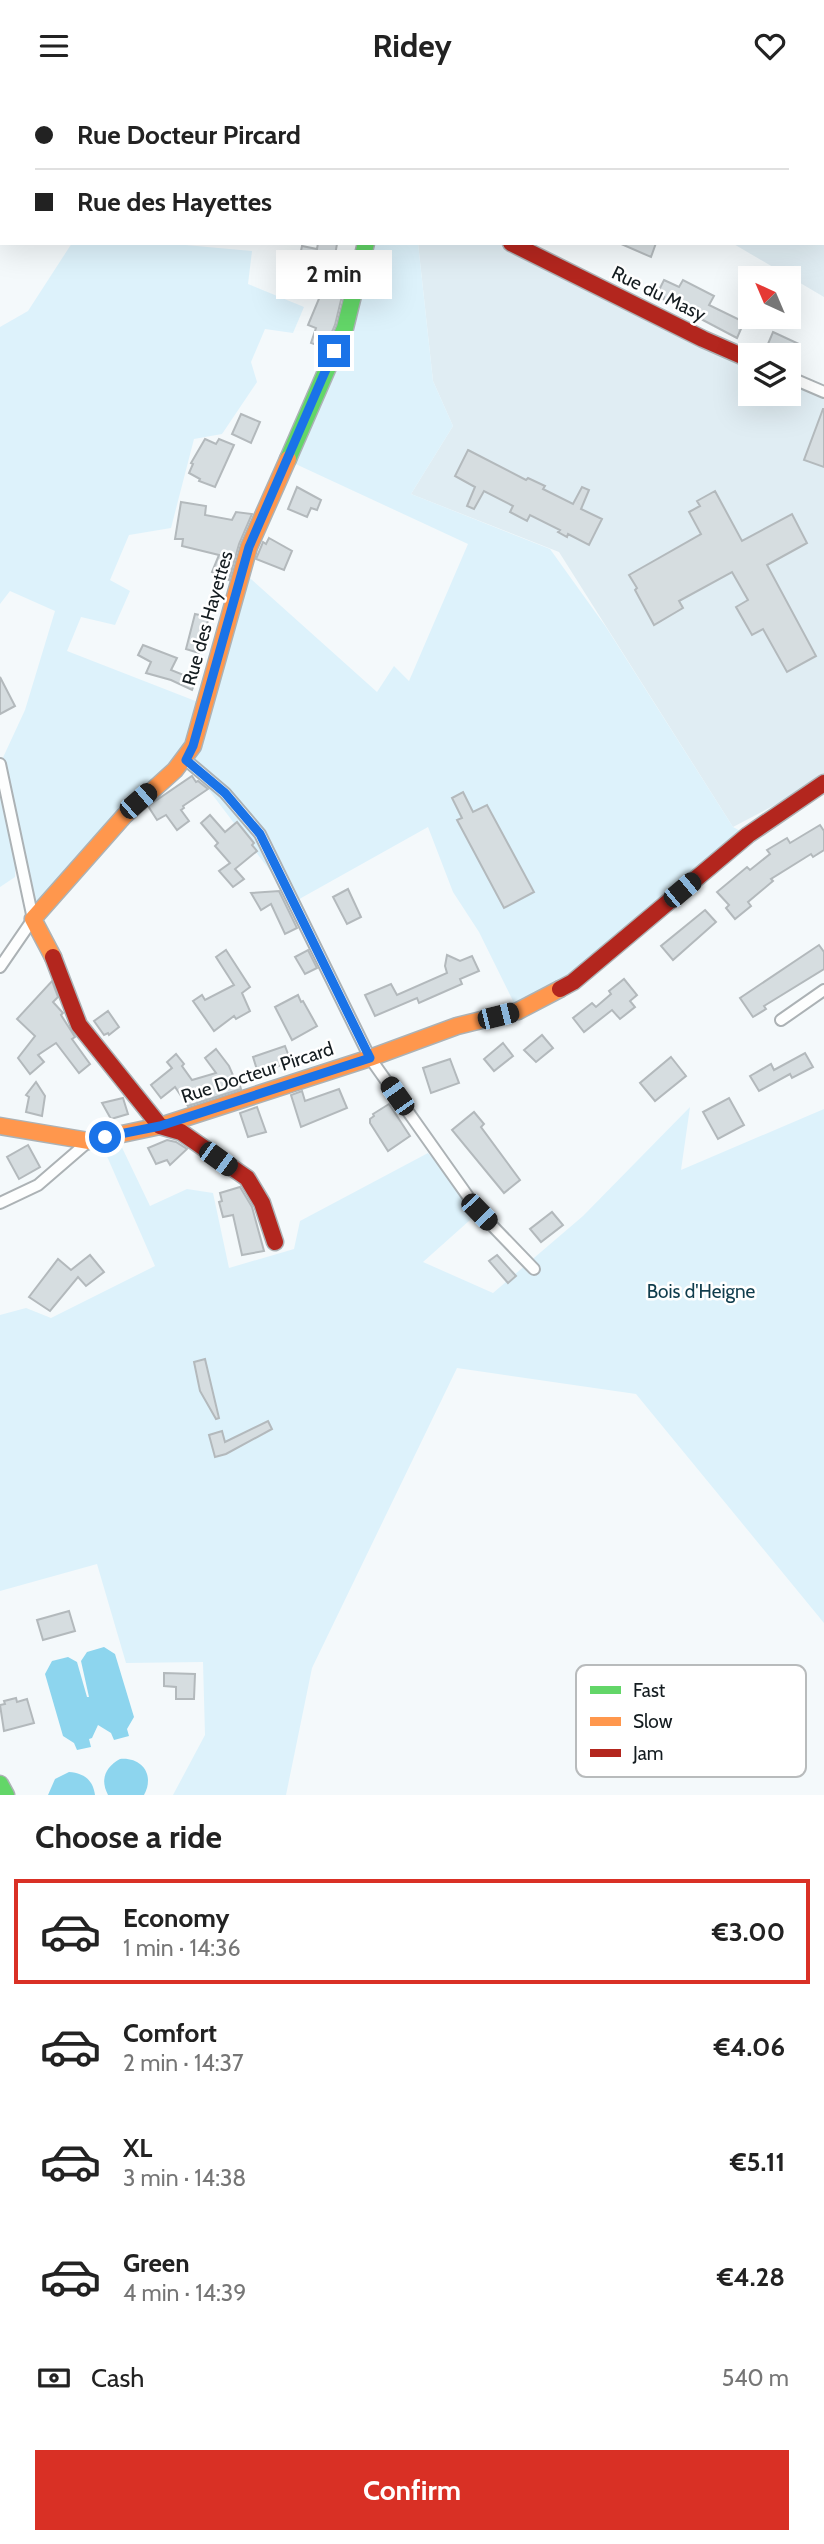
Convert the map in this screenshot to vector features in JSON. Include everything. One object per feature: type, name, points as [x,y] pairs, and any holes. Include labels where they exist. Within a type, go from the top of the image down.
[{"type":"street","name":"Rue des Hayettes","points":[[33,919],[138,801],[186,760],[193,746],[249,547],[345,328],[366,245]]},
{"type":"street","name":"Rue du Masy","points":[[515,245],[738,354]]},
{"type":"street","points":[[801,382],[824,392]]},
{"type":"street","points":[[186,760],[225,793],[260,834],[370,1058],[479,1212],[534,1269]]},
{"type":"street","points":[[0,764],[33,919],[57,964],[79,1025],[160,1126],[181,1132],[247,1178],[262,1203],[275,1242]]},
{"type":"street","name":"Rue Docteur Pircard","points":[[0,1126],[89,1140],[160,1126],[370,1058],[457,1026],[518,1011],[573,982],[748,835],[824,783]]},
{"type":"street","points":[[0,967],[33,919]]},
{"type":"street","points":[[781,1020],[824,991]]},
{"type":"street","points":[[0,1203],[37,1185],[89,1140]]},
{"type":"street","points":[[0,1784],[6,1795]]},
{"type":"shaded area","points":[[418,245],[507,245],[738,354],[738,406],[801,406],[801,382],[824,393],[824,779],[733,827],[559,552],[411,494],[453,426],[433,381]]},
{"type":"shaded area","points":[[735,245],[824,245],[824,297],[802,284],[802,266],[771,266]]},
{"type":"green space","points":[[71,245],[185,245],[252,251],[248,284],[304,307],[293,333],[265,329],[251,362],[257,382],[222,434],[194,439],[171,528],[129,535],[110,580],[130,591],[115,625],[81,617],[67,651],[198,702],[242,571],[377,692],[394,666],[409,681],[468,544],[287,460],[348,315],[366,245],[418,245],[433,381],[453,426],[411,494],[550,549],[606,627],[733,827],[748,835],[573,982],[518,1011],[479,932],[453,892],[428,827],[294,902],[186,760],[33,919],[17,846],[15,877],[0,887],[0,764],[25,710],[55,611],[10,591],[0,604],[0,327],[28,311]]},
{"type":"green space","name":"Bois d'Heigne","points":[[690,1107],[681,1170],[824,1109],[824,1623],[636,1394],[457,1368],[312,1668],[286,1795],[173,1795],[205,1735],[203,1662],[126,1663],[97,1564],[0,1591],[0,1315],[26,1308],[51,1318],[155,1266],[99,1138],[116,1135],[150,1206],[187,1189],[213,1193],[229,1268],[294,1249],[300,1221],[428,1153],[479,1212],[423,1262],[493,1293],[583,1216]]},
{"type":"water","points":[[104,1647],[115,1654],[134,1717],[127,1729],[129,1736],[114,1740],[111,1733],[98,1725],[89,1739],[91,1747],[77,1750],[74,1743],[63,1736],[45,1674],[52,1661],[68,1657],[77,1662],[89,1697],[81,1661],[87,1652]]},
{"type":"water","points":[[120,1759],[135,1761],[144,1769],[148,1781],[144,1795],[108,1795],[104,1784],[105,1774]]},
{"type":"water","points":[[69,1772],[87,1778],[95,1795],[48,1795],[55,1779]]},
{"type":"building","points":[[318,245],[337,245],[333,266],[299,260],[302,246],[317,249]]},
{"type":"building","points":[[624,245],[655,245],[651,257]]},
{"type":"building","points":[[664,280],[679,287],[683,280],[714,296],[709,305],[738,319],[738,329],[741,329],[737,338],[663,299],[664,297],[657,294]]},
{"type":"building","points":[[323,289],[342,296],[335,325],[325,348],[311,343],[316,328],[308,325]]},
{"type":"building","points":[[773,332],[797,343],[768,343]]},
{"type":"building","points":[[824,409],[824,467],[804,460]]},
{"type":"building","points":[[241,414],[260,422],[251,443],[232,434]]},
{"type":"building","points":[[205,439],[216,444],[219,439],[234,445],[215,487],[199,481],[200,479],[189,473],[193,464],[191,463]]},
{"type":"building","points":[[468,450],[526,480],[528,478],[545,486],[543,489],[573,504],[582,487],[589,490],[581,509],[602,519],[589,545],[568,534],[567,537],[558,532],[560,530],[530,515],[527,521],[510,512],[513,506],[484,491],[474,509],[467,506],[475,487],[455,476]]},
{"type":"building","points":[[297,487],[321,500],[317,510],[311,508],[307,517],[288,509]]},
{"type":"building","points":[[715,491],[742,541],[792,514],[807,543],[767,565],[816,656],[787,672],[763,629],[752,635],[736,607],[748,600],[732,572],[679,601],[683,608],[654,625],[629,575],[701,534],[689,512],[700,506],[697,501]]},
{"type":"building","points":[[181,502],[206,506],[205,515],[232,520],[236,512],[252,514],[239,544],[229,580],[212,572],[219,555],[182,546],[183,539],[175,539]]},
{"type":"building","points":[[269,538],[292,551],[284,570],[256,559],[263,542],[266,544]]},
{"type":"building","points":[[195,614],[209,617],[207,624],[210,625],[199,653],[186,649]]},
{"type":"building","points":[[143,645],[177,658],[171,670],[196,680],[192,690],[171,680],[146,673],[151,662],[138,655]]},
{"type":"building","points":[[0,677],[15,706],[0,714]]},
{"type":"building","points":[[192,776],[196,782],[208,789],[183,806],[181,810],[189,821],[177,830],[166,815],[157,820],[148,806]]},
{"type":"building","points":[[463,792],[473,812],[487,805],[534,892],[504,908],[457,820],[462,818],[452,798]]},
{"type":"building","points":[[210,815],[225,832],[237,822],[257,851],[235,869],[244,879],[233,887],[219,871],[230,863],[215,846],[218,843],[201,823]]},
{"type":"building","points":[[820,825],[824,831],[824,850],[813,857],[811,854],[771,879],[773,881],[748,902],[751,906],[735,919],[726,908],[729,905],[717,892],[747,867],[750,870],[770,854],[767,850],[787,838],[790,843]]},
{"type":"building","points":[[348,889],[361,917],[347,924],[333,897]]},
{"type":"building","points":[[279,891],[297,928],[285,934],[271,904],[261,910],[251,893]]},
{"type":"building","points":[[705,910],[716,922],[673,960],[661,946]]},
{"type":"building","points":[[819,945],[824,952],[824,969],[764,1006],[766,1009],[753,1017],[740,998]]},
{"type":"building","points":[[226,950],[250,987],[242,993],[250,1011],[236,1019],[234,1016],[214,1031],[193,1001],[202,995],[205,1000],[234,985],[216,957]]},
{"type":"building","points":[[308,950],[317,968],[305,974],[295,957]]},
{"type":"building","points":[[447,955],[460,961],[472,956],[479,971],[460,979],[462,984],[419,1003],[417,998],[375,1016],[365,995],[391,984],[397,995],[447,973]]},
{"type":"building","points":[[624,979],[637,995],[630,1001],[635,1007],[620,1019],[612,1010],[584,1032],[573,1018],[592,1003],[596,1007],[611,994],[609,991]]},
{"type":"building","points":[[52,981],[58,997],[53,1002],[63,1013],[61,1015],[75,1037],[72,1039],[90,1064],[79,1073],[56,1043],[38,1055],[44,1062],[30,1074],[18,1058],[35,1036],[17,1019]]},
{"type":"building","points":[[298,995],[317,1026],[292,1040],[275,1007]]},
{"type":"building","points":[[108,1011],[119,1027],[109,1035],[104,1035],[94,1021]]},
{"type":"building","points":[[542,1035],[553,1048],[536,1062],[524,1050]]},
{"type":"building","points":[[503,1043],[513,1056],[494,1071],[484,1059]]},
{"type":"building","points":[[285,1046],[291,1062],[258,1073],[253,1057]]},
{"type":"building","points":[[216,1049],[229,1066],[235,1080],[238,1079],[241,1089],[188,1106],[175,1087],[161,1098],[151,1085],[172,1068],[167,1062],[176,1054],[192,1080],[216,1073],[205,1058]]},
{"type":"building","points":[[805,1053],[813,1067],[792,1078],[790,1074],[759,1091],[750,1076],[771,1064],[774,1070]]},
{"type":"building","points":[[671,1057],[686,1076],[655,1101],[640,1083]]},
{"type":"building","points":[[450,1059],[459,1083],[431,1093],[423,1068]]},
{"type":"building","points":[[36,1082],[45,1096],[42,1116],[26,1112],[29,1097],[26,1095]]},
{"type":"building","points":[[339,1089],[347,1108],[301,1127],[291,1095],[302,1091],[305,1101]]},
{"type":"building","points":[[123,1098],[128,1114],[111,1119],[102,1103]]},
{"type":"building","points":[[729,1098],[744,1125],[718,1139],[703,1112]]},
{"type":"building","points":[[389,1104],[410,1136],[388,1151],[370,1119]]},
{"type":"building","points":[[257,1107],[266,1132],[248,1137],[240,1113]]},
{"type":"building","points":[[474,1112],[484,1124],[481,1127],[520,1180],[504,1193],[452,1130]]},
{"type":"building","points":[[167,1140],[187,1149],[170,1165],[167,1160],[156,1164],[148,1148]]},
{"type":"building","points":[[28,1145],[40,1167],[19,1179],[7,1157]]},
{"type":"building","points":[[240,1187],[252,1207],[264,1251],[242,1255],[233,1215],[223,1217],[219,1202],[222,1201],[220,1193]]},
{"type":"building","points":[[552,1212],[563,1225],[541,1242],[530,1229]]},
{"type":"building","points":[[90,1255],[104,1272],[86,1286],[78,1277],[50,1311],[29,1297],[58,1259],[71,1270]]},
{"type":"building","points":[[497,1255],[516,1276],[508,1283],[489,1261]]},
{"type":"building","points":[[205,1359],[219,1418],[216,1419],[200,1391],[194,1362]]},
{"type":"building","points":[[268,1421],[272,1429],[226,1454],[215,1457],[209,1435],[222,1431],[225,1442]]},
{"type":"building","points":[[69,1611],[75,1631],[43,1640],[37,1620]]},
{"type":"building","points":[[164,1673],[195,1674],[194,1699],[176,1699],[176,1687],[164,1686]]},
{"type":"building","points":[[16,1698],[17,1702],[27,1699],[34,1723],[4,1731],[0,1705]]},
{"type":"traffic: fast","points":[[288,459],[345,328],[366,245]]},
{"type":"traffic: fast","points":[[0,1784],[6,1795]]},
{"type":"traffic: slow","points":[[53,957],[33,919],[124,816],[175,770],[193,746],[249,547],[288,459]]},
{"type":"traffic: slow","points":[[0,1126],[89,1141],[160,1126],[370,1058],[457,1026],[518,1011],[560,989]]},
{"type":"traffic: jam","points":[[515,245],[738,354]]},
{"type":"traffic: jam","points":[[560,989],[573,982],[748,835],[824,783]]},
{"type":"traffic: jam","points":[[53,957],[79,1025],[160,1126],[181,1132],[247,1178],[262,1203],[275,1242]]},
{"type":"route","points":[[105,1137],[160,1126],[370,1058],[260,834],[225,793],[186,760],[193,746],[249,547],[334,351]]}]
